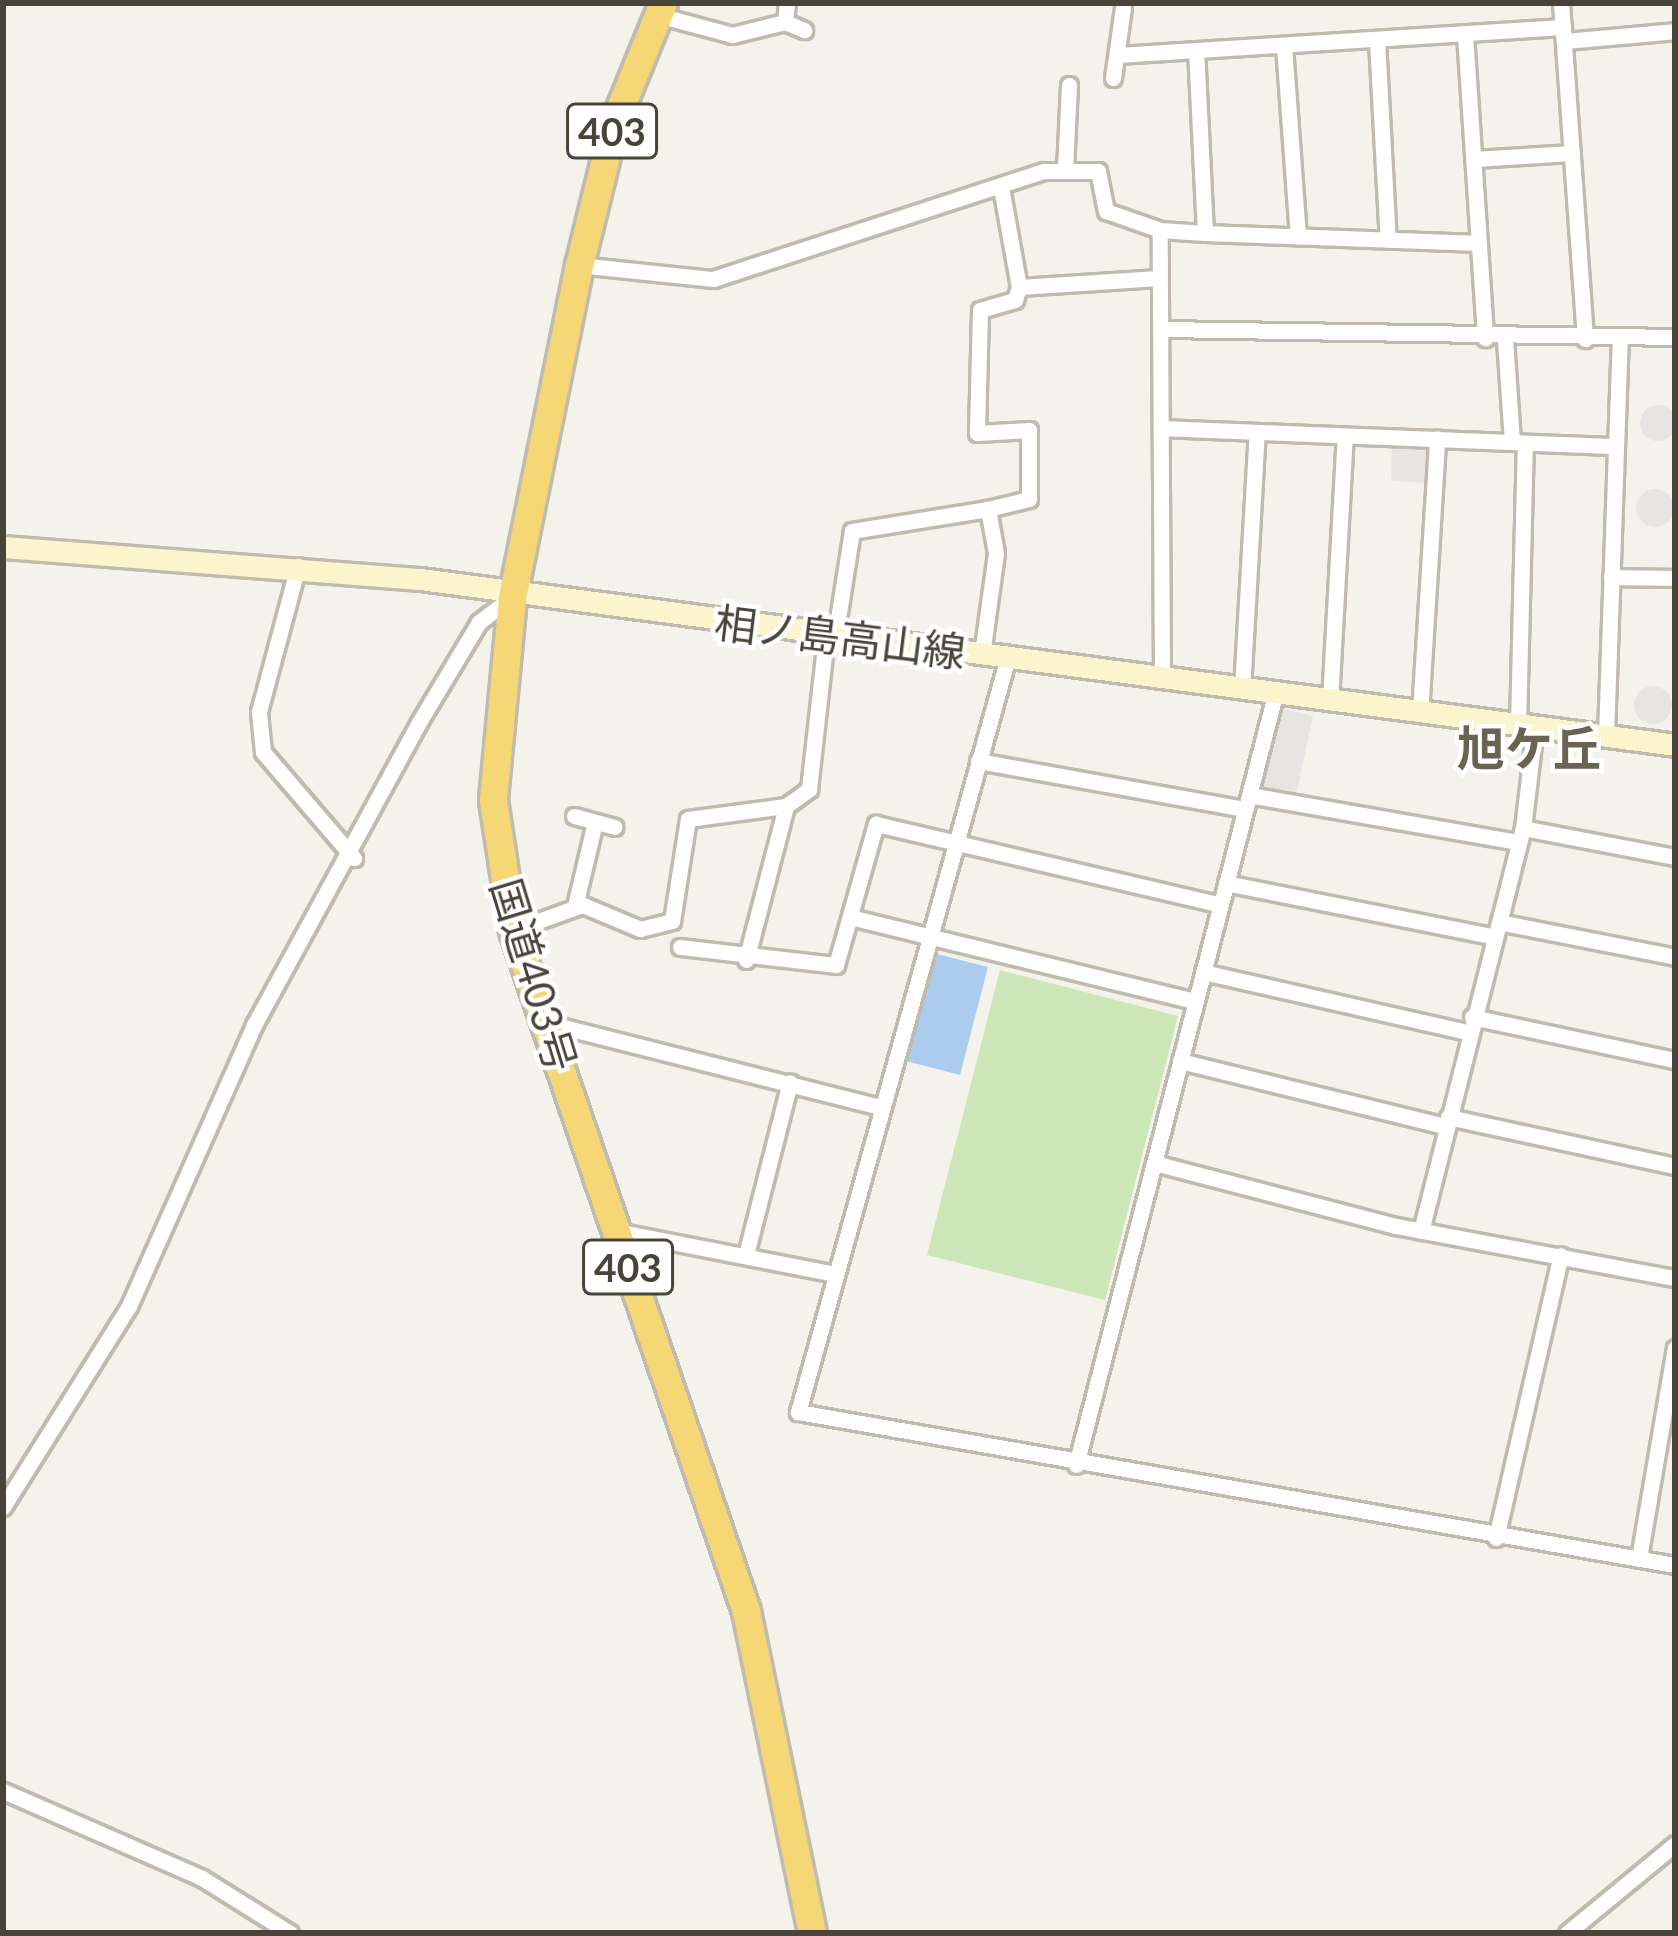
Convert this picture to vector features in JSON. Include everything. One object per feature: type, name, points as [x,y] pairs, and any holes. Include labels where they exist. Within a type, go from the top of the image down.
[{"type":"highway","name":"国道403号","points":[[661,9],[614,123],[579,266],[512,598],[493,800],[513,930],[746,1611],[812,1933]]},
{"type":"main road","name":"相ノ島高山線","points":[[3,547],[298,566],[512,598],[1008,657],[1675,745]]},
{"type":"street","points":[[785,22],[787,3]]},
{"type":"street","points":[[1561,3],[1585,339]]},
{"type":"street","points":[[1113,78],[1124,8]]},
{"type":"street","points":[[661,9],[732,35],[785,22],[804,30]]},
{"type":"street","points":[[1117,55],[1466,34],[1675,32]]},
{"type":"street","points":[[1466,34],[1486,338]]},
{"type":"street","points":[[1377,40],[1388,240]]},
{"type":"street","points":[[1284,46],[1298,236]]},
{"type":"street","points":[[1196,52],[1205,233]]},
{"type":"street","points":[[1065,170],[1069,85]]},
{"type":"street","points":[[1474,159],[1572,153]]},
{"type":"street","points":[[579,266],[713,280],[1065,170],[1098,171],[1106,212],[1160,230],[1479,243]]},
{"type":"street","points":[[513,930],[574,906],[658,929],[679,903],[688,819],[786,806],[809,789],[852,531],[1038,499],[1029,430],[977,433],[980,310],[1015,301],[1018,287],[1001,188]]},
{"type":"street","points":[[1160,230],[1162,677]]},
{"type":"street","points":[[1018,287],[1159,278]]},
{"type":"street","points":[[1161,329],[1505,339],[1675,337]]},
{"type":"street","points":[[1606,735],[1620,338]]},
{"type":"street","points":[[1421,1231],[1520,835],[1527,726],[1518,442],[1505,339]]},
{"type":"street","points":[[1161,428],[1616,446]]},
{"type":"street","points":[[1242,689],[1257,432]]},
{"type":"street","points":[[1330,701],[1345,436]]},
{"type":"street","points":[[1420,712],[1438,439]]},
{"type":"street","points":[[982,654],[996,553],[988,508]]},
{"type":"street","points":[[298,566],[259,712],[263,752],[354,858]]},
{"type":"street","points":[[1611,578],[1675,578]]},
{"type":"street","points":[[3,1507],[129,1306],[254,1025],[354,858],[478,622],[512,598]]},
{"type":"street","points":[[1008,657],[798,1412],[1076,1465],[1675,1565]]},
{"type":"street","points":[[1076,1465],[1275,695]]},
{"type":"street","points":[[978,760],[1247,802],[1675,857]]},
{"type":"street","points":[[746,960],[786,806]]},
{"type":"street","points":[[574,816],[615,827]]},
{"type":"street","points":[[574,906],[595,822]]},
{"type":"street","points":[[680,947],[746,960],[836,965],[876,824],[1220,904]]},
{"type":"street","points":[[1226,883],[1675,957]]},
{"type":"street","points":[[850,917],[1195,1001]]},
{"type":"street","points":[[1203,973],[1675,1060]]},
{"type":"street","points":[[548,1023],[880,1107]]},
{"type":"street","points":[[1180,1061],[1675,1166]]},
{"type":"street","points":[[747,1251],[790,1082]]},
{"type":"street","points":[[1154,1163],[1421,1231],[1675,1278]]},
{"type":"street","points":[[616,1231],[747,1251],[835,1274]]},
{"type":"street","points":[[1496,1538],[1562,1255]]},
{"type":"street","points":[[1639,1558],[1675,1348]]},
{"type":"street","points":[[3,1791],[202,1878],[290,1933]]},
{"type":"street","points":[[1567,1933],[1675,1844]]},
{"type":"green space","points":[[1000,970],[1178,1016],[1105,1300],[927,1255]]},
{"type":"shaded area","points":[[1658,405],[1671,410],[1676,423],[1671,436],[1658,441],[1645,436],[1640,423],[1645,410]]},
{"type":"shaded area","points":[[1392,444],[1432,446],[1430,483],[1391,481]]},
{"type":"shaded area","points":[[1655,489],[1668,495],[1674,508],[1668,521],[1655,527],[1642,521],[1636,508],[1642,495]]},
{"type":"shaded area","points":[[1653,686],[1667,691],[1672,705],[1667,719],[1653,724],[1639,719],[1634,705],[1639,691]]},
{"type":"shaded area","points":[[1279,708],[1313,716],[1296,795],[1260,791]]},
{"type":"water","points":[[933,953],[988,967],[960,1075],[906,1061]]},
{"type":"district","name":"旭ケ丘","points":[[1529,748]]}]
